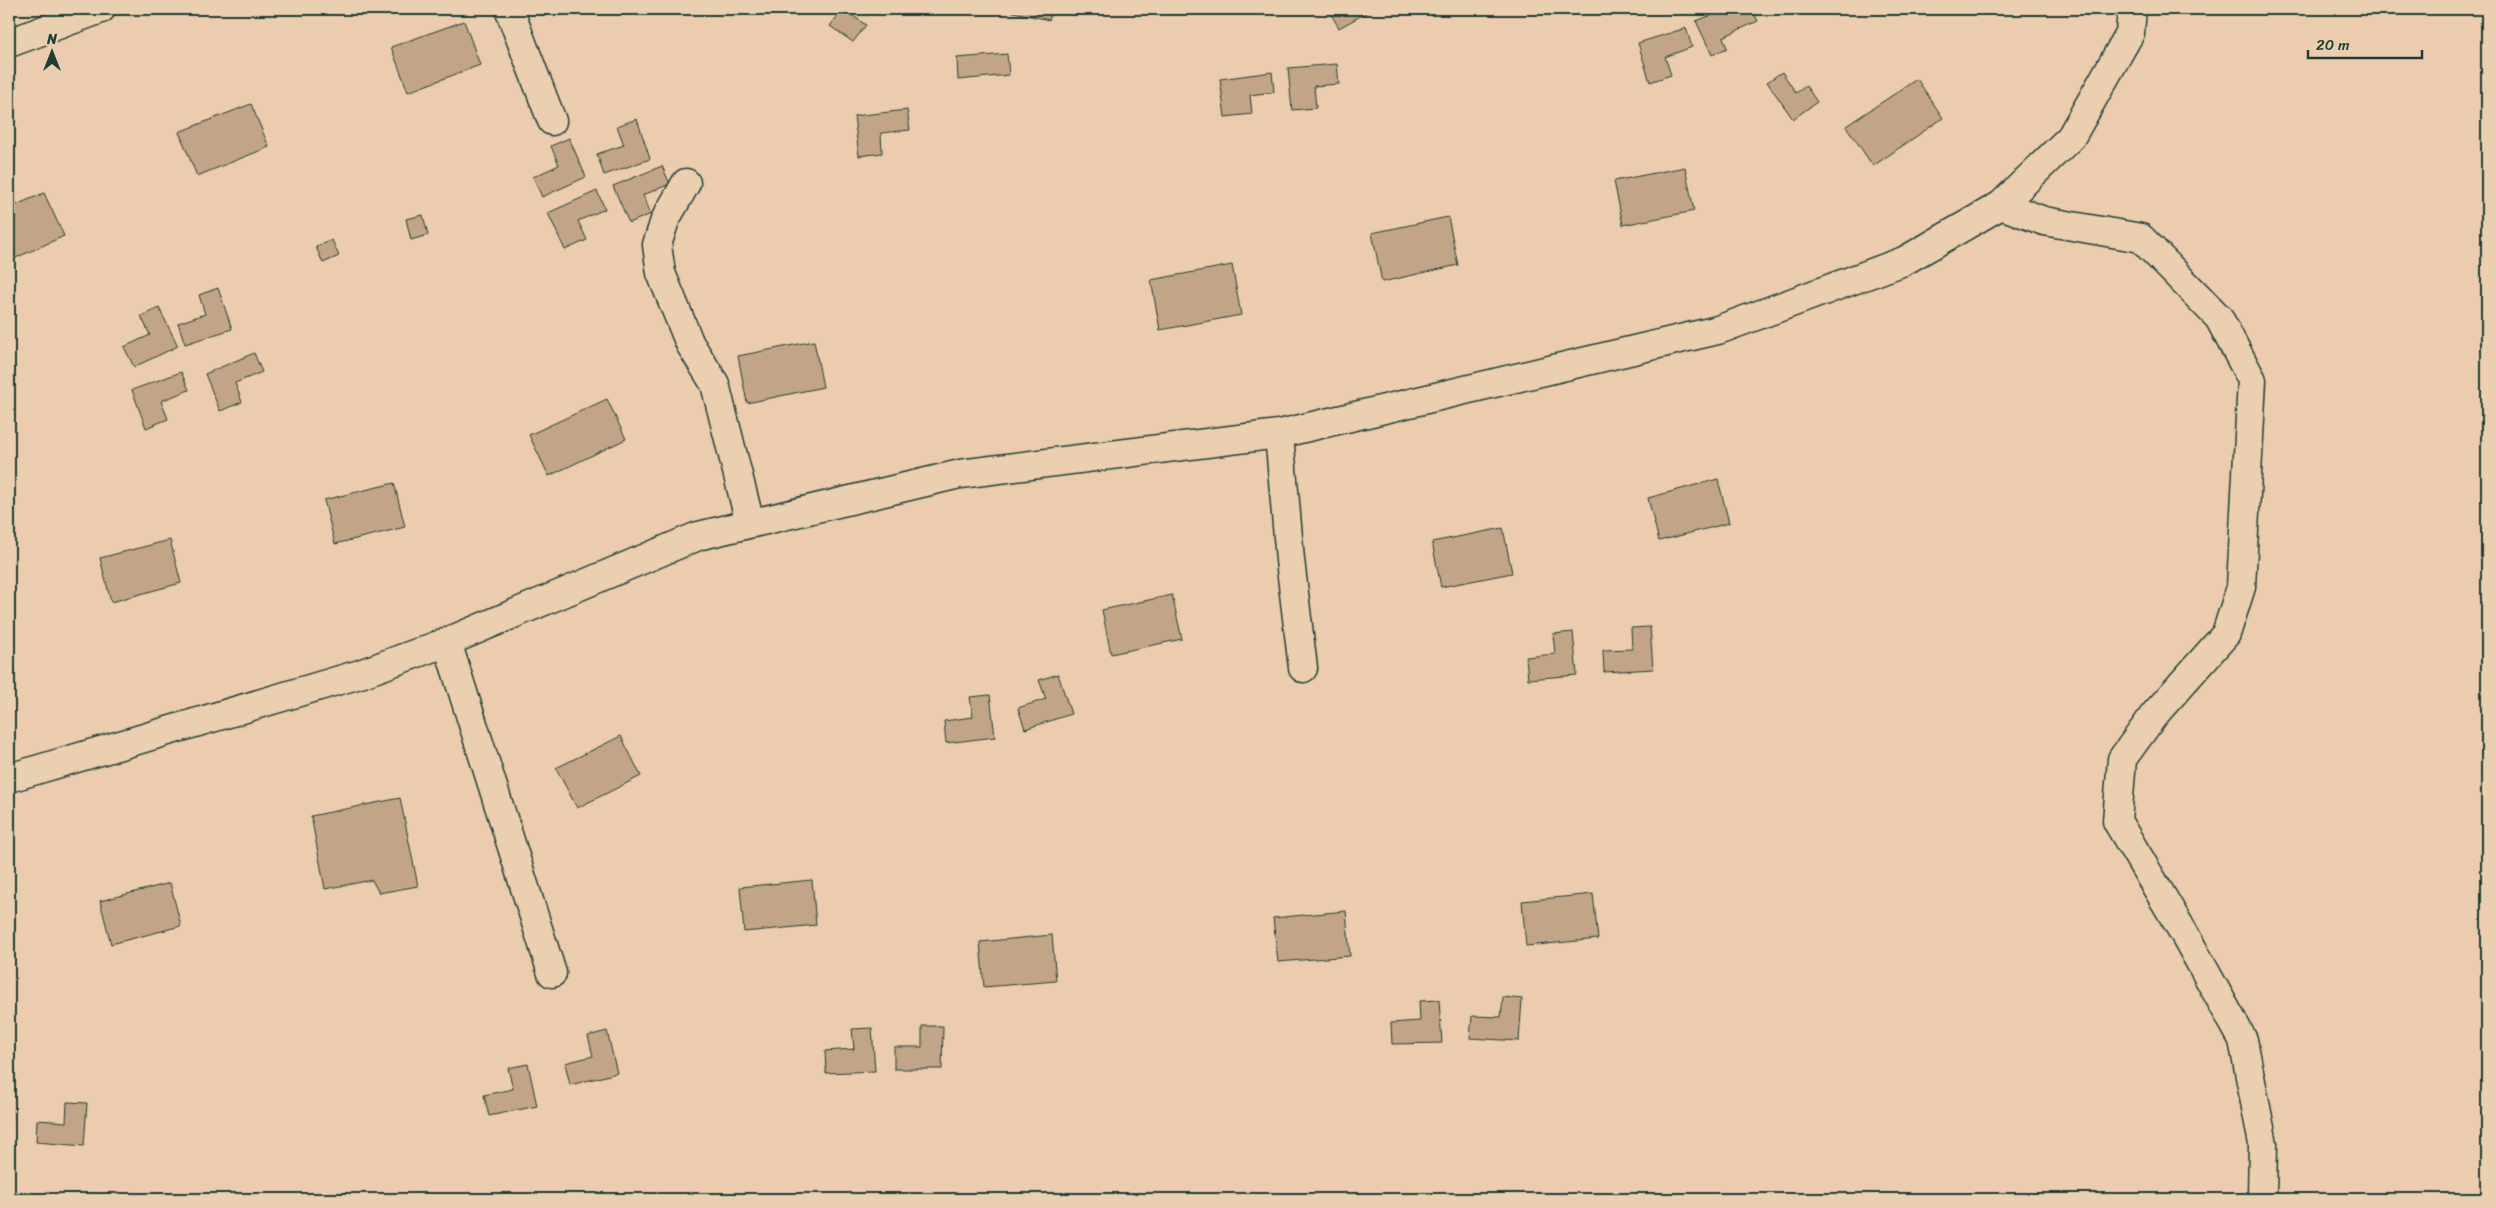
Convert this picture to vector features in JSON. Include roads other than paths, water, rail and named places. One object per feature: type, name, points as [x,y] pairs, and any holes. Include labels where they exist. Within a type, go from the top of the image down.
[{"type":"street","points":[[9,43],[101,9]]},
{"type":"street","points":[[509,9],[552,120]]},
{"type":"street","points":[[9,778],[360,674],[447,642],[698,536],[960,474],[1280,434],[1718,330],[1904,261],[2001,205],[2071,137],[2130,34],[2132,9]]},
{"type":"street","points":[[686,182],[665,220],[657,245],[661,273],[690,344],[715,384],[750,523]]},
{"type":"street","points":[[2001,205],[2044,221],[2141,238],[2219,318],[2252,380],[2241,586],[2226,634],[2154,715],[2122,759],[2117,822],[2185,935],[2243,1040],[2263,1144],[2262,1199]]},
{"type":"street","points":[[1280,434],[1290,560],[1303,668]]},
{"type":"street","points":[[447,642],[552,973]]}]
